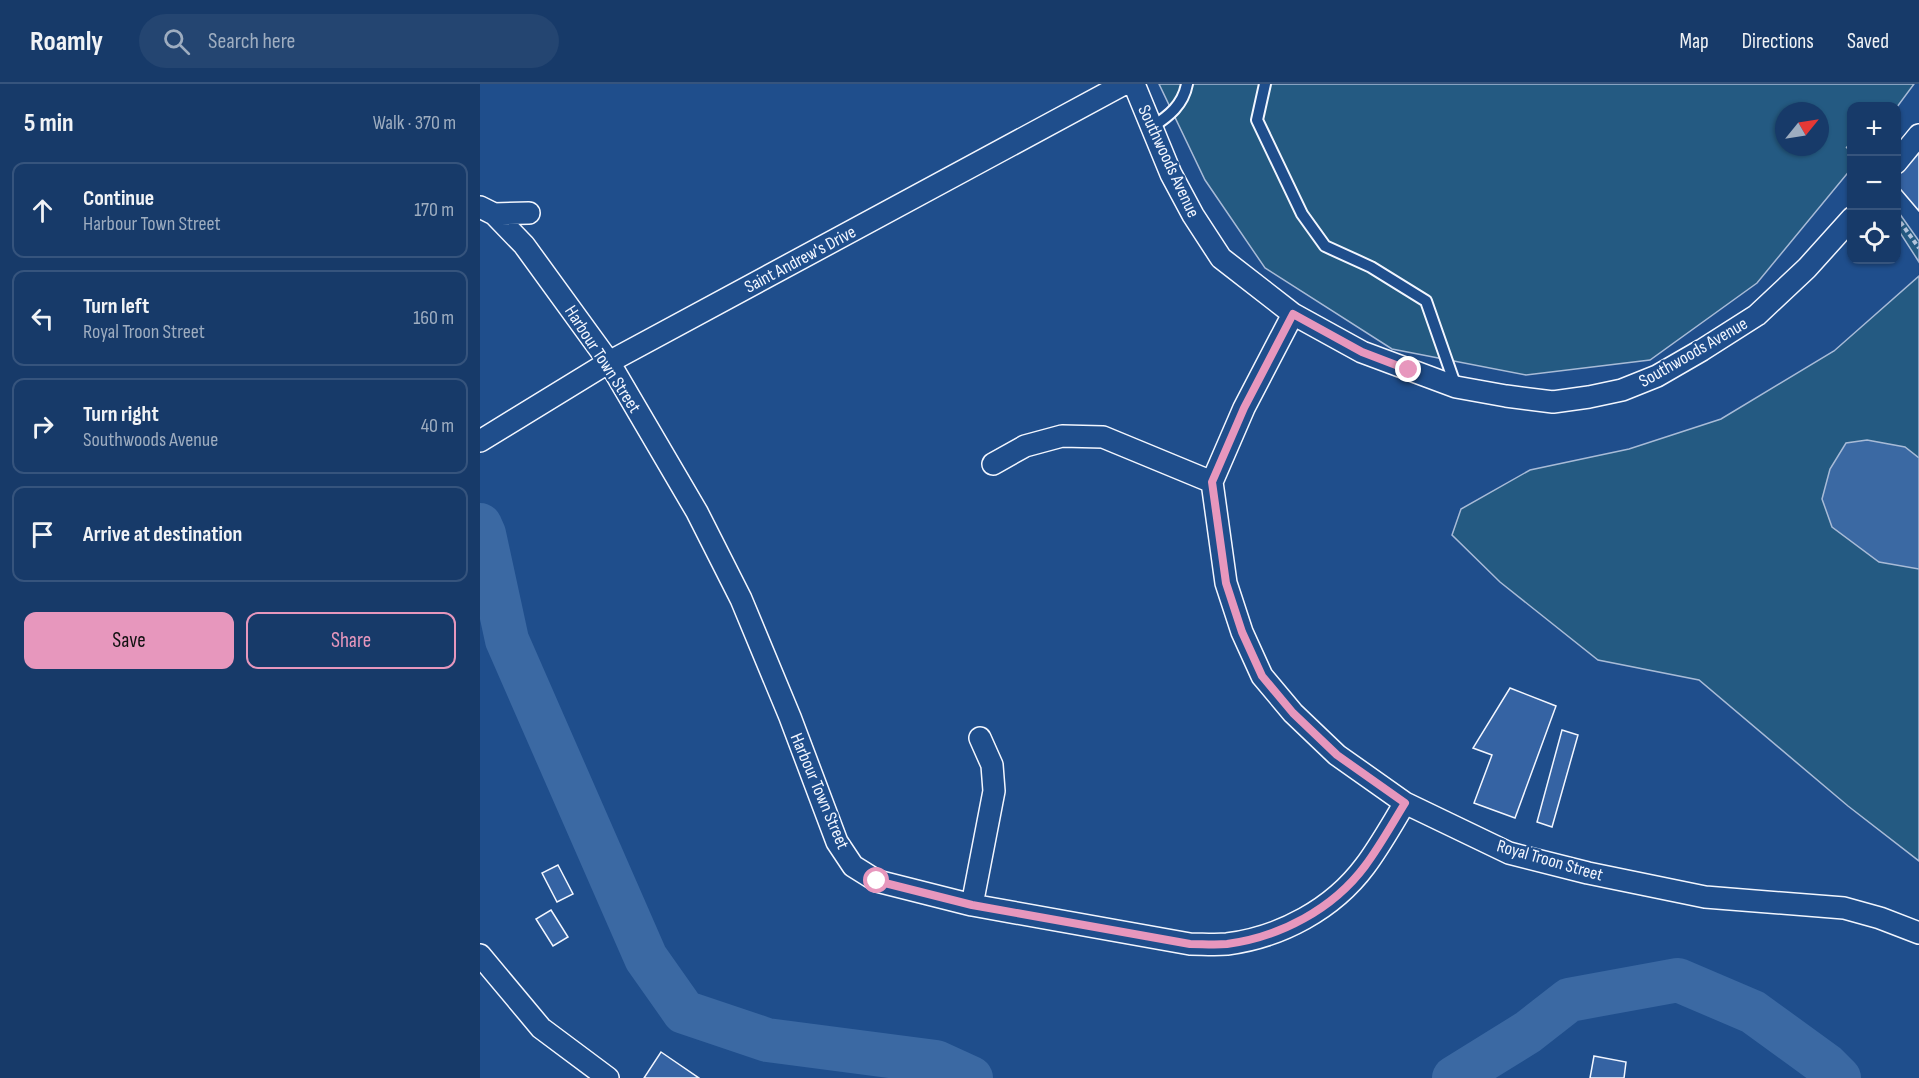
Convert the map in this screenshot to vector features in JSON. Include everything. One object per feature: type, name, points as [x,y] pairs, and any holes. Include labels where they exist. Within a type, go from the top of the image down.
[{"type":"street","name":"Saint Andrew's Drive","points":[[480,441],[609,362],[1124,84]]},
{"type":"street","name":"Southwoods Avenue","points":[[1134,84],[1171,174],[1192,215],[1221,258],[1293,314],[1362,352],[1456,387],[1553,402],[1622,390],[1657,376],[1757,315],[1807,268],[1847,223]]},
{"type":"street","points":[[1901,157],[1919,135]]},
{"type":"street","name":"Harbour Town Street","points":[[487,211],[524,245],[609,362],[697,512],[741,599],[790,717],[837,842],[853,866],[877,881],[972,905],[1190,944],[1227,944],[1267,935],[1302,920],[1335,898],[1364,867],[1405,803]]},
{"type":"street","name":"Harbour Town Street","points":[[487,211],[529,213]]},
{"type":"street","points":[[993,464],[1025,446],[1062,436],[1103,437],[1212,482],[1244,408],[1293,314]]},
{"type":"street","name":"Royal Troon Street","points":[[1212,482],[1226,583],[1242,632],[1262,676],[1293,713],[1337,755],[1405,803],[1509,853],[1588,873],[1705,897],[1844,908],[1880,918],[1919,933]]},
{"type":"street","points":[[972,905],[994,791],[992,765],[980,738]]},
{"type":"street","points":[[480,955],[541,1028],[608,1078]]},
{"type":"lane","points":[[1152,127],[1169,115],[1184,96],[1187,84]]},
{"type":"lane","points":[[1265,84],[1257,120],[1302,214],[1325,246],[1371,267],[1426,301],[1456,387]]},
{"type":"path","points":[[1901,223],[1919,248]]},
{"type":"shaded area","points":[[1159,84],[1914,84],[1901,102],[1847,102],[1847,174],[1757,283],[1650,360],[1526,375],[1392,349],[1265,268],[1205,180]]},
{"type":"shaded area","points":[[1901,216],[1919,241],[1919,262],[1901,234]]},
{"type":"shaded area","points":[[1919,276],[1919,861],[1848,806],[1699,680],[1598,660],[1500,582],[1452,535],[1461,509],[1530,470],[1629,449],[1721,419],[1834,351]]},
{"type":"shaded area","points":[[1867,440],[1905,447],[1919,458],[1919,569],[1879,562],[1832,527],[1822,499],[1830,469],[1846,443]]},
{"type":"building","points":[[1919,148],[1919,211],[1901,190],[1901,163]]},
{"type":"building","points":[[1510,688],[1556,706],[1515,818],[1474,803],[1492,755],[1473,748]]},
{"type":"building","points":[[1562,730],[1578,735],[1552,827],[1537,822]]},
{"type":"building","points":[[558,865],[573,894],[557,902],[542,873]]},
{"type":"building","points":[[551,910],[568,937],[553,946],[536,919]]},
{"type":"building","points":[[661,1052],[699,1078],[644,1078]]},
{"type":"building","points":[[1594,1056],[1626,1062],[1624,1078],[1590,1078]]},
{"type":"waterway","points":[[480,525],[484,534],[507,640],[646,958],[684,1012],[767,1040],[936,1062],[971,1078]]},
{"type":"waterway","points":[[1454,1078],[1528,1032],[1569,1000],[1678,980],[1753,1012],[1826,1065],[1839,1078]]},
{"type":"route","points":[[877,881],[972,905],[1190,944],[1227,944],[1267,935],[1302,920],[1335,898],[1364,867],[1405,803],[1337,755],[1293,713],[1262,676],[1242,632],[1226,583],[1212,482],[1244,408],[1293,314],[1362,352],[1409,370]]}]
